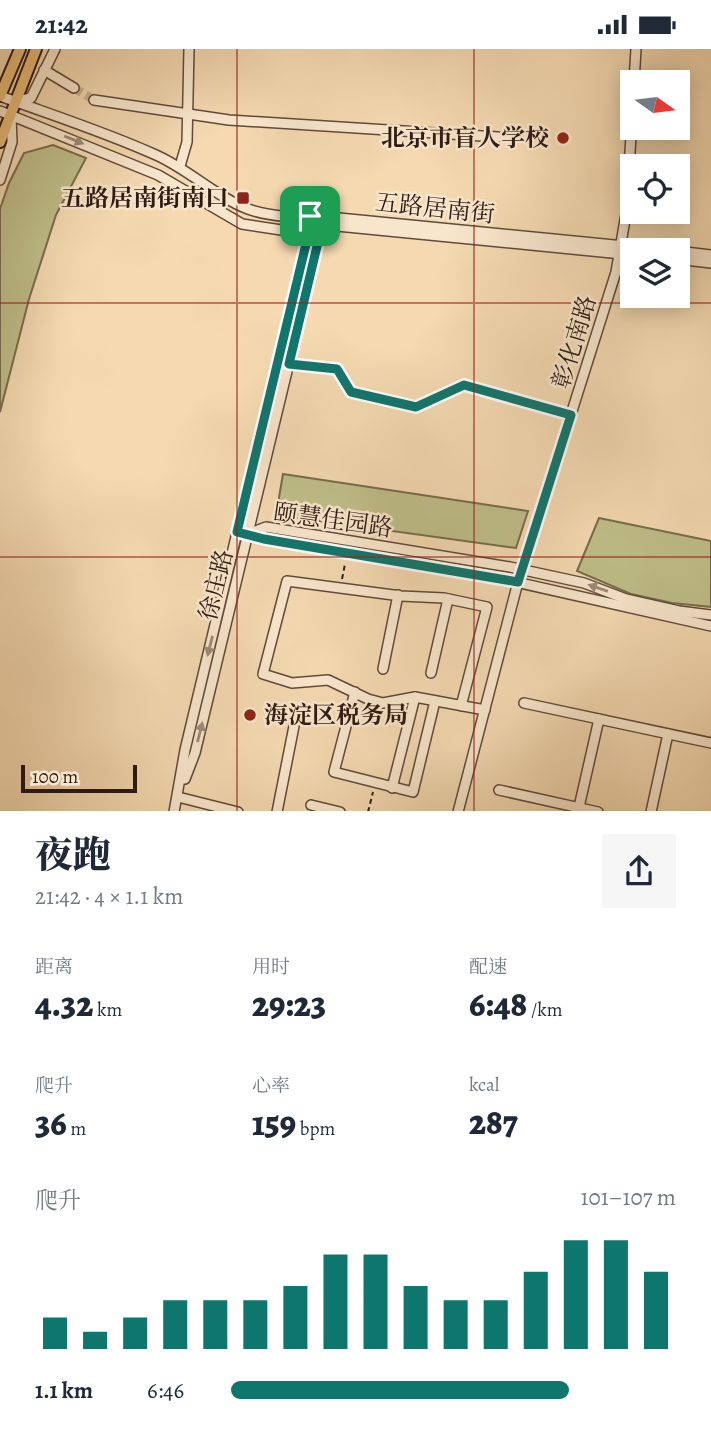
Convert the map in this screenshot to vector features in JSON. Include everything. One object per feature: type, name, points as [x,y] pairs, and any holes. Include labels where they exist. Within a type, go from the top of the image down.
[{"type":"main road","points":[[0,96],[20,49]]},
{"type":"main road","points":[[0,142],[6,113],[15,102],[36,49]]},
{"type":"street","points":[[15,102],[31,98],[55,49]]},
{"type":"street","points":[[180,166],[187,142],[189,49]]},
{"type":"street","points":[[635,70],[636,49]]},
{"type":"street","points":[[44,70],[74,88]]},
{"type":"street","name":"五路居南街","points":[[0,96],[101,132],[180,166],[248,209],[267,213],[620,246]]},
{"type":"street","points":[[94,100],[229,120],[498,138]]},
{"type":"street","name":"五路居南街","points":[[6,113],[158,175],[242,224],[288,231],[337,226],[620,253]]},
{"type":"street","points":[[0,180],[12,142],[6,113]]},
{"type":"street","name":"彰化南路","points":[[622,238],[631,140]]},
{"type":"street","name":"徐庄路","points":[[178,797],[185,750],[310,216]]},
{"type":"street","name":"徐庄路","points":[[174,811],[195,753],[324,217]]},
{"type":"street","name":"彰化南路","points":[[458,811],[518,582],[620,253]]},
{"type":"street","points":[[690,253],[711,255]]},
{"type":"street","points":[[690,261],[711,263]]},
{"type":"street","points":[[289,364],[337,369],[351,392],[416,407],[464,385],[571,415]]},
{"type":"street","name":"颐慧佳园路","points":[[248,534],[266,527],[464,558],[584,583],[626,599],[711,615]]},
{"type":"street","points":[[237,532],[248,534]]},
{"type":"street","name":"颐慧佳园路","points":[[248,534],[264,539],[518,582],[711,626]]},
{"type":"street","points":[[461,706],[487,607],[448,599],[287,580],[263,674],[292,683],[328,680],[383,703],[415,697],[485,711]]},
{"type":"street","points":[[383,669],[398,595]]},
{"type":"street","points":[[431,673],[448,599]]},
{"type":"street","points":[[355,692],[334,772],[413,792],[435,701]]},
{"type":"street","points":[[392,788],[415,697]]},
{"type":"street","points":[[524,703],[711,743]]},
{"type":"street","points":[[277,811],[298,712]]},
{"type":"street","points":[[579,807],[599,719]]},
{"type":"street","points":[[651,811],[668,734]]},
{"type":"street","points":[[499,790],[561,808],[579,807],[598,811]]},
{"type":"street","points":[[178,797],[239,811]]},
{"type":"street","points":[[311,805],[340,811]]},
{"type":"path","points":[[340,587],[345,564]]},
{"type":"path","points":[[368,811],[375,784]]},
{"type":"shaded area","points":[[53,145],[86,158],[56,215],[29,299],[0,412],[0,209],[24,153]]},
{"type":"shaded area","points":[[283,474],[528,511],[516,548],[276,515]]},
{"type":"shaded area","points":[[599,518],[711,541],[711,607],[672,603],[631,594],[577,571]]},
{"type":"tunnel","points":[[74,88],[94,100]]},
{"type":"place","name":"北京市盲人学校","points":[[563,138]]},
{"type":"place","name":"五路居南街南口","points":[[243,198]]},
{"type":"place","name":"海淀区税务局","points":[[250,715]]},
{"type":"route","points":[[310,216],[324,217],[289,364],[337,369],[351,392],[416,407],[464,385],[571,415],[518,582],[264,539],[237,532],[306,244],[310,216]]}]
